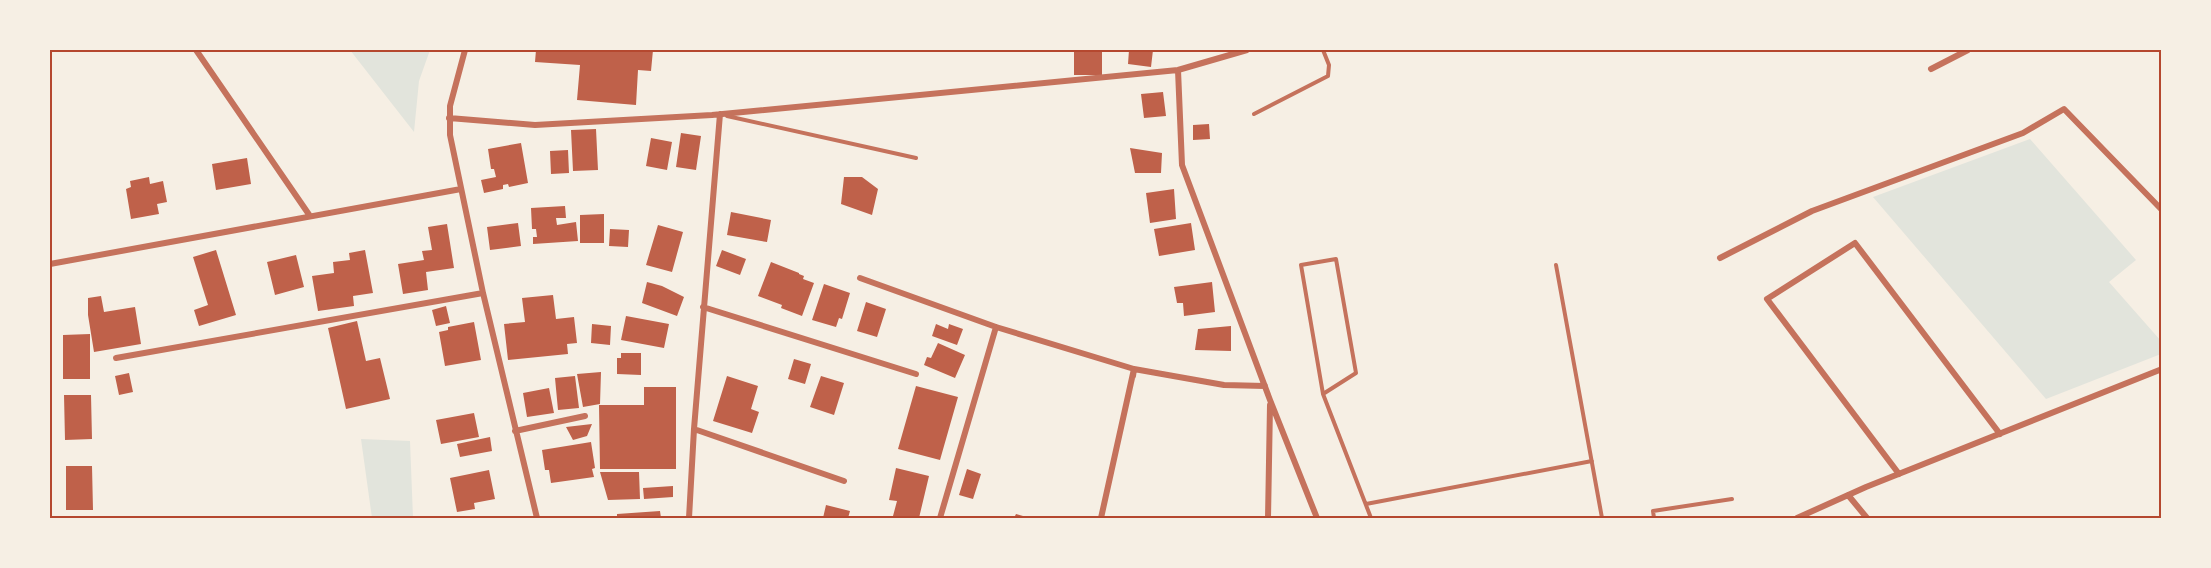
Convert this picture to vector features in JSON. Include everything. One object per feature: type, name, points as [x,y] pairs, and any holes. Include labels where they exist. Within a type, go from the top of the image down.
[{"type":"street","points":[[196,50],[310,216]]},
{"type":"street","points":[[465,50],[453,89],[449,117],[450,135],[483,293],[537,519]]},
{"type":"street","points":[[449,117],[535,125],[720,114],[1178,70],[1247,50]]},
{"type":"street","points":[[1931,69],[1968,50]]},
{"type":"street","points":[[1178,70],[1182,165],[1317,519]]},
{"type":"street","points":[[1720,258],[1812,211],[2023,133],[2064,110],[2162,210]]},
{"type":"street","points":[[689,519],[703,307],[720,114]]},
{"type":"street","points":[[50,264],[461,189]]},
{"type":"street","points":[[1899,474],[1767,299],[1855,243],[2000,434]]},
{"type":"street","points":[[860,278],[996,327],[1133,372],[1224,385],[1265,386]]},
{"type":"street","points":[[116,358],[483,293]]},
{"type":"street","points":[[703,307],[916,374]]},
{"type":"street","points":[[940,519],[996,327]]},
{"type":"street","points":[[1797,519],[1899,474],[2162,369]]},
{"type":"street","points":[[1101,519],[1133,372]]},
{"type":"street","points":[[1268,519],[1270,400]]},
{"type":"street","points":[[515,431],[585,416]]},
{"type":"street","points":[[694,429],[844,481]]},
{"type":"street","points":[[1848,495],[1867,519]]},
{"type":"lane","points":[[1254,114],[1328,76],[1329,65],[1323,50]]},
{"type":"lane","points":[[720,114],[916,158]]},
{"type":"lane","points":[[1323,394],[1356,373],[1336,259],[1301,265],[1323,394],[1371,519]]},
{"type":"lane","points":[[1556,265],[1602,519]]},
{"type":"lane","points":[[1366,504],[1592,461]]},
{"type":"lane","points":[[1654,519],[1653,511],[1732,499]]},
{"type":"shaded area","points":[[350,50],[430,50],[419,81],[414,132]]},
{"type":"shaded area","points":[[2030,139],[2136,260],[2109,282],[2161,341],[2161,354],[2046,399],[1873,197]]},
{"type":"shaded area","points":[[361,439],[410,441],[413,518],[372,518]]},
{"type":"building","points":[[536,50],[653,50],[651,71],[638,70],[636,105],[577,100],[580,65],[535,62]]},
{"type":"building","points":[[1074,50],[1102,50],[1102,75],[1074,75]]},
{"type":"building","points":[[1129,50],[1153,50],[1151,67],[1128,64]]},
{"type":"building","points":[[1163,92],[1166,116],[1144,118],[1141,94]]},
{"type":"building","points":[[1209,124],[1210,139],[1193,140],[1193,125]]},
{"type":"building","points":[[596,129],[598,170],[573,171],[571,130]]},
{"type":"building","points":[[681,133],[701,136],[696,170],[676,167]]},
{"type":"building","points":[[651,138],[672,142],[667,170],[646,166]]},
{"type":"building","points":[[521,143],[528,183],[509,187],[508,184],[503,185],[503,189],[484,193],[481,180],[496,177],[494,169],[491,169],[488,149]]},
{"type":"building","points":[[1130,148],[1162,153],[1161,173],[1135,173]]},
{"type":"building","points":[[568,150],[569,173],[551,174],[550,151]]},
{"type":"building","points":[[247,158],[251,184],[216,190],[212,164]]},
{"type":"building","points":[[149,177],[150,184],[163,181],[167,202],[157,204],[159,214],[131,219],[126,189],[131,187],[130,181]]},
{"type":"building","points":[[844,177],[862,177],[878,189],[872,215],[841,204]]},
{"type":"building","points":[[1174,189],[1176,219],[1150,223],[1146,193]]},
{"type":"building","points":[[565,206],[566,218],[556,218],[557,225],[576,222],[578,241],[533,244],[533,237],[537,237],[536,229],[532,229],[531,208]]},
{"type":"building","points":[[731,212],[771,220],[767,242],[727,235]]},
{"type":"building","points":[[604,214],[604,243],[580,243],[580,215]]},
{"type":"building","points":[[518,223],[521,246],[490,250],[487,227]]},
{"type":"building","points":[[1191,223],[1195,250],[1159,256],[1154,229]]},
{"type":"building","points":[[447,224],[454,268],[426,272],[428,290],[403,294],[398,264],[424,260],[422,251],[432,250],[428,227]]},
{"type":"building","points":[[658,225],[683,232],[672,272],[646,265]]},
{"type":"building","points":[[610,229],[629,230],[628,247],[609,246]]},
{"type":"building","points":[[216,250],[236,315],[199,326],[194,310],[208,305],[193,257]]},
{"type":"building","points":[[365,250],[373,293],[353,296],[354,306],[318,311],[312,276],[334,273],[333,262],[350,260],[349,253]]},
{"type":"building","points":[[722,250],[746,259],[740,275],[716,266]]},
{"type":"building","points":[[296,255],[304,287],[275,295],[267,262]]},
{"type":"building","points":[[771,262],[799,273],[804,276],[803,279],[814,283],[802,316],[758,296]]},
{"type":"building","points":[[647,282],[662,286],[684,297],[677,316],[642,303]]},
{"type":"building","points":[[1212,282],[1215,312],[1184,316],[1183,303],[1177,303],[1174,287]]},
{"type":"building","points":[[824,284],[850,293],[842,319],[839,318],[836,327],[812,320]]},
{"type":"building","points":[[553,295],[556,319],[574,317],[577,343],[567,344],[568,354],[508,360],[504,324],[525,322],[522,298]]},
{"type":"building","points":[[101,296],[104,312],[135,307],[141,344],[94,352],[88,315],[88,298]]},
{"type":"building","points":[[866,302],[886,309],[877,337],[857,331]]},
{"type":"building","points":[[446,306],[450,323],[436,326],[432,310]]},
{"type":"building","points":[[626,316],[669,324],[664,348],[621,340]]},
{"type":"building","points":[[357,321],[366,361],[380,358],[390,399],[346,409],[328,328]]},
{"type":"building","points":[[474,322],[481,360],[445,366],[439,332],[448,330],[448,327]]},
{"type":"building","points":[[592,324],[611,326],[610,345],[591,343]]},
{"type":"building","points":[[936,324],[948,329],[949,324],[963,329],[957,345],[932,336]]},
{"type":"building","points":[[1231,326],[1231,351],[1195,350],[1198,329]]},
{"type":"building","points":[[90,334],[90,379],[63,379],[63,335]]},
{"type":"building","points":[[938,343],[965,355],[955,378],[924,365],[927,357],[931,358]]},
{"type":"building","points":[[621,353],[641,353],[641,375],[617,374],[617,358],[621,358]]},
{"type":"building","points":[[794,359],[811,364],[805,384],[788,379]]},
{"type":"building","points":[[601,372],[600,404],[583,407],[577,374]]},
{"type":"building","points":[[129,373],[133,392],[119,395],[115,376]]},
{"type":"building","points":[[575,376],[579,408],[558,410],[555,378]]},
{"type":"building","points":[[727,376],[758,386],[751,409],[759,412],[752,433],[713,421]]},
{"type":"building","points":[[821,376],[844,383],[834,415],[810,407]]},
{"type":"building","points":[[916,386],[958,397],[940,460],[898,449]]},
{"type":"building","points":[[644,387],[676,387],[676,469],[600,469],[599,405],[644,405]]},
{"type":"building","points":[[549,388],[554,413],[527,417],[523,393]]},
{"type":"building","points":[[64,395],[91,395],[92,439],[65,440]]},
{"type":"building","points":[[474,413],[479,437],[441,444],[436,420]]},
{"type":"building","points":[[592,424],[587,436],[573,440],[566,427]]},
{"type":"building","points":[[490,437],[492,451],[460,457],[457,444]]},
{"type":"building","points":[[591,442],[594,477],[551,483],[549,470],[545,470],[542,450]]},
{"type":"building","points":[[66,466],[92,466],[93,510],[66,510]]},
{"type":"building","points":[[896,468],[929,476],[919,518],[893,516],[897,501],[889,500]]},
{"type":"building","points":[[967,469],[981,474],[973,499],[959,495]]},
{"type":"building","points":[[489,470],[495,499],[474,503],[475,509],[457,512],[450,478]]},
{"type":"building","points":[[600,472],[639,472],[640,499],[608,500]]},
{"type":"building","points":[[673,486],[673,497],[644,499],[643,488]]},
{"type":"building","points":[[826,505],[850,511],[848,518],[823,518]]},
{"type":"building","points":[[660,511],[661,518],[617,518],[617,514]]},
{"type":"building","points":[[1016,514],[1030,518],[1014,518]]}]
